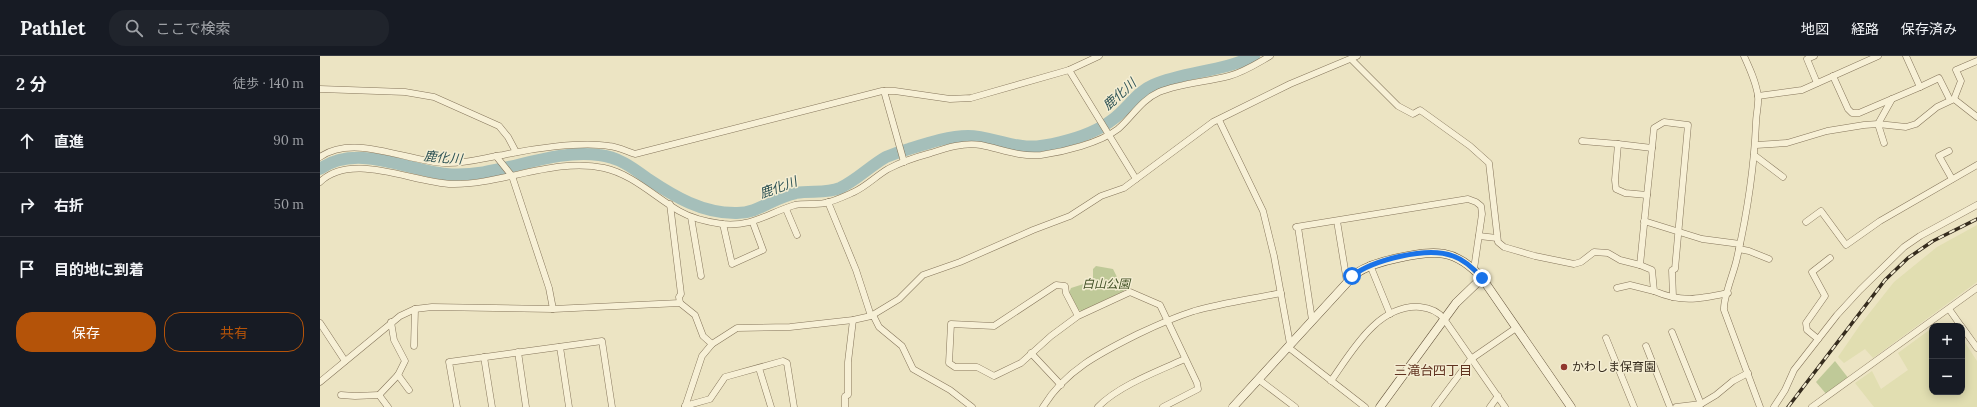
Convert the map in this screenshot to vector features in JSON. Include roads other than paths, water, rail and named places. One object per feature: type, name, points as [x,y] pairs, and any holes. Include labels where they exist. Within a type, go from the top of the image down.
[{"type":"street","points":[[320,157],[339,149],[355,148],[384,152],[436,163],[463,163],[516,152],[597,144],[610,146],[635,154],[884,91],[960,99],[971,98],[1069,70],[1098,56]]},
{"type":"street","points":[[320,182],[334,172],[353,168],[451,184],[573,166],[601,167],[627,177],[691,217],[723,224],[743,224],[753,222],[804,203],[828,202],[862,188],[889,168],[903,161],[966,144],[981,145],[1022,155],[1041,155],[1062,151],[1109,136],[1124,124],[1144,101],[1158,93],[1189,84],[1230,76],[1246,70],[1270,56]]},
{"type":"street","points":[[685,406],[702,356],[712,344],[737,328],[744,326],[790,327],[853,320],[872,316],[899,300],[924,275],[960,262],[1033,230],[1070,216],[1101,196],[1121,189],[1195,134],[1219,120],[1290,84],[1357,56]]},
{"type":"street","points":[[1744,56],[1753,74],[1758,96],[1756,145],[1740,246],[1724,303],[1725,315],[1760,407]]},
{"type":"street","points":[[1814,56],[1807,59],[1817,83]]},
{"type":"street","points":[[1758,96],[1802,90],[1833,76],[1865,58],[1878,56]]},
{"type":"street","points":[[1906,56],[1920,87]]},
{"type":"street","points":[[1351,59],[1398,106],[1413,114],[1420,110],[1470,146],[1489,163],[1498,242],[1504,247],[1568,264],[1581,262],[1594,252],[1608,253],[1620,260],[1652,270],[1654,291]]},
{"type":"street","points":[[1756,145],[1787,143],[1827,131],[1878,124],[1906,127],[1912,125],[1920,121],[1937,106],[1952,100],[1961,81],[1956,70],[1977,61]]},
{"type":"street","points":[[1069,70],[1136,179]]},
{"type":"street","points":[[1833,76],[1848,109],[1852,113],[1859,113],[1939,78],[1952,100],[1977,117]]},
{"type":"street","points":[[320,89],[405,92],[434,97],[499,126],[508,137],[516,152]]},
{"type":"street","points":[[884,91],[903,161]]},
{"type":"street","points":[[1884,143],[1878,124],[1892,98]]},
{"type":"street","points":[[1219,120],[1263,212],[1269,231],[1289,346],[1330,381],[1366,407]]},
{"type":"street","points":[[1640,265],[1654,128],[1664,122],[1688,125],[1675,267],[1672,270],[1673,297]]},
{"type":"street","points":[[1582,140],[1652,148]]},
{"type":"street","points":[[1618,144],[1616,189],[1625,193],[1647,195]]},
{"type":"street","points":[[1949,151],[1939,156],[1952,179]]},
{"type":"street","points":[[1754,155],[1783,177]]},
{"type":"street","points":[[497,157],[512,176],[550,288],[553,309]]},
{"type":"street","points":[[1806,222],[1821,211],[1846,245],[1880,221],[1977,165]]},
{"type":"street","points":[[1312,320],[1297,227],[1468,199],[1476,202],[1482,210],[1474,268]]},
{"type":"street","points":[[828,202],[856,270],[872,316],[879,327],[902,346],[913,369],[950,390],[972,407]]},
{"type":"street","points":[[670,204],[681,294],[679,297],[680,303]]},
{"type":"street","points":[[1774,407],[1785,390],[1794,370],[1860,290],[1904,247],[1926,232],[1977,205]]},
{"type":"street","points":[[786,209],[797,235]]},
{"type":"street","points":[[691,217],[701,276]]},
{"type":"street","points":[[1337,221],[1347,282]]},
{"type":"street","points":[[1644,221],[1702,239],[1740,246],[1769,259]]},
{"type":"street","points":[[723,224],[732,264],[763,250],[753,222]]},
{"type":"street","points":[[1479,236],[1498,238]]},
{"type":"street","points":[[1232,407],[1347,282],[1359,271],[1370,265],[1423,253],[1436,252],[1454,256],[1474,268],[1571,407]]},
{"type":"street","points":[[1818,340],[1807,330],[1806,323],[1825,296],[1812,272],[1830,258]]},
{"type":"street","points":[[1370,265],[1390,314]]},
{"type":"street","points":[[1380,407],[1456,303],[1482,278]]},
{"type":"street","points":[[1078,316],[1066,293],[1065,286],[1056,285],[994,326],[951,324],[949,363],[955,367],[977,367],[994,376],[1021,363],[1051,336],[1078,316],[1130,292],[1160,305],[1198,389],[1163,407]]},
{"type":"street","points":[[1617,288],[1630,285],[1673,297],[1690,300],[1706,299],[1728,293]]},
{"type":"street","points":[[1812,407],[1977,288]]},
{"type":"street","points":[[1045,406],[1075,370],[1092,358],[1166,321],[1205,308],[1281,293]]},
{"type":"street","points":[[320,382],[391,322],[415,309],[432,307],[553,309],[680,303],[695,315],[703,336],[712,344]]},
{"type":"street","points":[[1330,381],[1372,327],[1390,314],[1412,306],[1429,308],[1439,313],[1444,319],[1505,407]]},
{"type":"street","points":[[414,346],[415,309]]},
{"type":"street","points":[[1949,309],[1959,323]]},
{"type":"street","points":[[845,407],[845,396],[848,395],[848,362],[853,320]]},
{"type":"street","points":[[340,395],[379,395],[398,375],[405,361],[394,340],[391,322]]},
{"type":"street","points":[[320,323],[345,361]]},
{"type":"street","points":[[1435,407],[1471,358],[1516,328]]},
{"type":"street","points":[[1965,331],[1977,348]]},
{"type":"street","points":[[1672,332],[1701,404]]},
{"type":"street","points":[[1606,338],[1634,407]]},
{"type":"street","points":[[457,407],[449,362],[602,341],[612,407]]},
{"type":"street","points":[[1646,346],[1670,407]]},
{"type":"street","points":[[560,347],[569,407]]},
{"type":"street","points":[[518,352],[526,407]]},
{"type":"street","points":[[1031,353],[1061,385]]},
{"type":"street","points":[[484,357],[492,407]]},
{"type":"street","points":[[1098,407],[1108,397],[1184,359]]},
{"type":"street","points":[[685,406],[710,398],[726,377],[783,361],[787,363],[794,407]]},
{"type":"street","points":[[759,368],[771,407]]},
{"type":"street","points":[[1676,407],[1701,404],[1716,395],[1733,381],[1748,373]]},
{"type":"street","points":[[398,375],[409,390]]},
{"type":"street","points":[[1258,378],[1295,407]]},
{"type":"street","points":[[379,395],[388,407]]},
{"type":"street","points":[[1490,407],[1498,396]]},
{"type":"waterway","name":"鹿化川","points":[[320,169],[334,162],[349,158],[365,158],[382,160],[431,172],[465,174],[484,172],[561,156],[580,154],[599,155],[613,158],[625,164],[668,192],[689,203],[711,210],[744,213],[788,195],[801,192],[835,190],[852,181],[886,157],[924,144],[961,136],[975,136],[1015,145],[1032,147],[1052,144],[1088,134],[1117,116],[1142,92],[1153,85],[1166,80],[1217,69],[1254,56]]},
{"type":"railway","points":[[1788,407],[1885,280],[1908,258],[1933,241],[1977,219]]},
{"type":"place","name":"かわしま保育園","points":[[1564,367]]},
{"type":"district","name":"三滝台四丁目","points":[[1433,370]]},
{"type":"park label","name":"白山公園","points":[[1106,284]]}]
